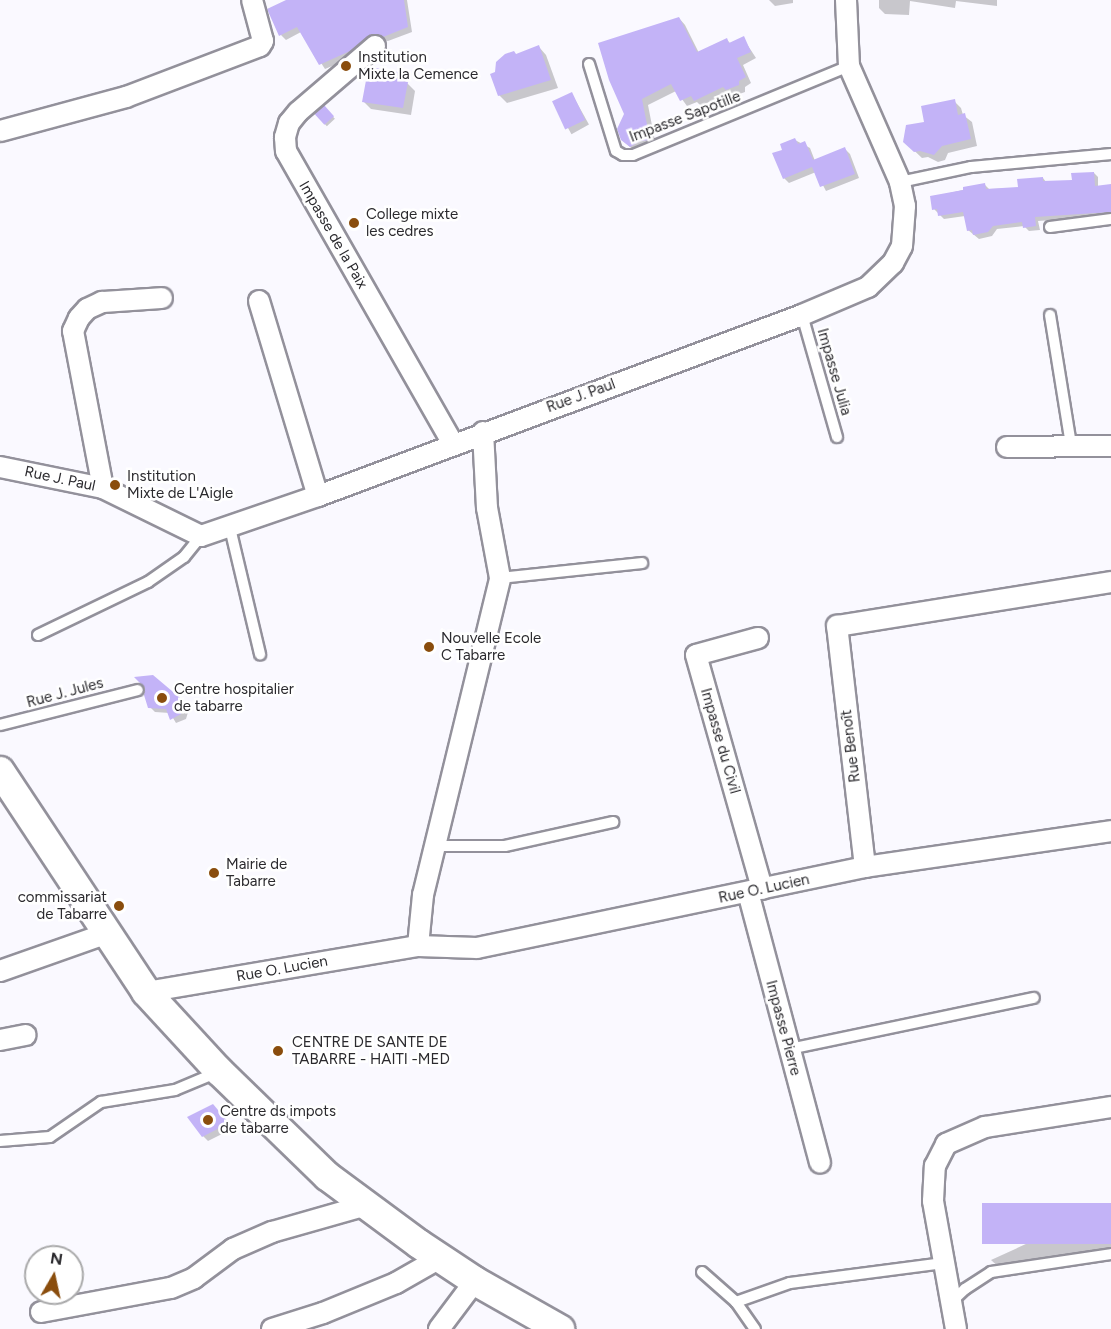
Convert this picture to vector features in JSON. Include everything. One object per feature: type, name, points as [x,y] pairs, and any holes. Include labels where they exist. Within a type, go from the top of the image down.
[{"type":"main road","points":[[0,771],[146,992],[219,1071],[327,1176],[475,1281],[560,1329]]},
{"type":"street","points":[[0,131],[126,97],[260,46],[263,41],[252,0]]},
{"type":"street","name":"Rue J. Paul","points":[[0,467],[102,488],[201,536],[230,528],[318,496],[483,432],[802,315],[868,286],[893,264],[902,246],[905,206],[900,182],[849,66],[846,0]]},
{"type":"street","name":"Impasse de la Paix","points":[[375,46],[298,112],[289,123],[285,137],[286,151],[453,444]]},
{"type":"street","points":[[102,488],[73,331],[79,318],[87,309],[102,303],[162,298]]},
{"type":"street","points":[[259,301],[318,496]]},
{"type":"street","points":[[418,946],[423,895],[500,578],[487,508],[483,432]]},
{"type":"street","points":[[1007,447],[1111,446]]},
{"type":"street","name":"Rue Benoît","points":[[865,867],[837,626],[1111,582]]},
{"type":"street","name":"Impasse du Civil","points":[[755,891],[696,655],[758,639]]},
{"type":"street","name":"Rue O. Lucien","points":[[146,992],[418,946],[477,948],[865,867],[1111,831]]},
{"type":"street","name":"Impasse Pierre","points":[[755,891],[789,1049],[820,1163]]},
{"type":"street","points":[[0,971],[108,933]]},
{"type":"street","points":[[0,1040],[26,1035]]},
{"type":"street","points":[[956,1329],[933,1201],[935,1166],[946,1144],[985,1127],[1111,1107]]},
{"type":"street","points":[[41,1312],[171,1288],[194,1278],[233,1249],[272,1232],[367,1205]]},
{"type":"street","points":[[272,1329],[323,1312],[396,1282],[440,1258]]},
{"type":"street","points":[[439,1329],[475,1281]]},
{"type":"lane","name":"Impasse Sapotille","points":[[589,64],[616,151],[623,155],[633,155],[849,66]]},
{"type":"lane","points":[[900,182],[971,168],[1111,154]]},
{"type":"lane","points":[[1050,226],[1111,219]]},
{"type":"lane","name":"Impasse Julia","points":[[802,315],[837,437]]},
{"type":"lane","points":[[1050,315],[1071,445]]},
{"type":"lane","points":[[230,528],[260,654]]},
{"type":"lane","points":[[38,634],[148,582],[184,556],[201,536]]},
{"type":"lane","points":[[500,578],[642,563]]},
{"type":"lane","name":"Rue J. Jules","points":[[0,726],[138,690]]},
{"type":"lane","points":[[435,846],[505,846],[613,822]]},
{"type":"lane","points":[[789,1049],[1034,998]]},
{"type":"lane","points":[[0,1141],[50,1137],[101,1102],[175,1090],[219,1071]]},
{"type":"lane","points":[[951,1302],[965,1289],[991,1272],[1111,1254]]},
{"type":"lane","points":[[736,1302],[790,1283],[944,1263]]},
{"type":"lane","points":[[702,1272],[736,1302],[755,1329]]},
{"type":"building","points":[[286,0],[404,0],[408,27],[383,37],[372,34],[350,51],[319,65],[297,27],[279,36],[267,9]]},
{"type":"building","points":[[679,17],[697,52],[727,38],[729,43],[744,36],[751,52],[737,58],[746,77],[739,81],[739,85],[726,90],[723,87],[694,101],[691,96],[680,101],[671,84],[642,99],[650,140],[640,141],[630,147],[621,140],[617,129],[624,114],[609,80],[598,43]]},
{"type":"building","points":[[539,45],[551,80],[498,96],[490,74],[495,72],[496,62],[505,54],[514,51],[516,54]]},
{"type":"building","points":[[371,69],[398,72],[397,80],[408,82],[403,108],[362,102],[367,75]]},
{"type":"building","points":[[572,92],[585,120],[565,129],[552,101]]},
{"type":"building","points":[[955,99],[958,115],[965,113],[971,139],[942,146],[934,155],[920,151],[914,152],[903,142],[906,125],[924,122],[921,106]]},
{"type":"building","points":[[324,105],[334,116],[324,125],[314,114]]},
{"type":"building","points":[[795,138],[798,144],[805,141],[813,160],[845,147],[855,174],[820,187],[812,167],[783,179],[772,153],[782,150],[780,144]]},
{"type":"building","points":[[1094,172],[1095,186],[1111,184],[1111,212],[1035,217],[1036,226],[1023,228],[1022,222],[993,226],[988,232],[973,235],[972,230],[967,231],[963,212],[938,216],[937,209],[932,210],[930,196],[963,190],[963,187],[985,183],[986,189],[1018,187],[1017,179],[1043,177],[1043,181],[1072,180],[1071,173]]},
{"type":"building","name":"Centre hospitalier de tabarre","points":[[153,675],[185,702],[181,714],[170,720],[166,709],[148,708],[144,695],[145,688],[134,677]]},
{"type":"building","name":"Centre ds impots de tabarre","points":[[213,1104],[229,1123],[202,1137],[187,1117]]},
{"type":"building","points":[[982,1203],[1111,1203],[1111,1244],[982,1244]]},
{"type":"place","name":"Institution Mixte la Cemence","points":[[346,66]]},
{"type":"place","name":"College mixte les cedres","points":[[354,223]]},
{"type":"place","name":"Institution Mixte de L'Aigle","points":[[115,485]]},
{"type":"place","name":"Nouvelle Ecole C Tabarre","points":[[429,647]]},
{"type":"place","name":"Centre hospitalier de tabarre","points":[[162,698]]},
{"type":"place","name":"Mairie de Tabarre","points":[[214,873]]},
{"type":"place","name":"commissariat de Tabarre","points":[[119,906]]},
{"type":"place","name":"CENTRE DE SANTE DE TABARRE - HAITI -MED","points":[[278,1051]]},
{"type":"place","name":"Centre ds impots de tabarre","points":[[208,1120]]}]
